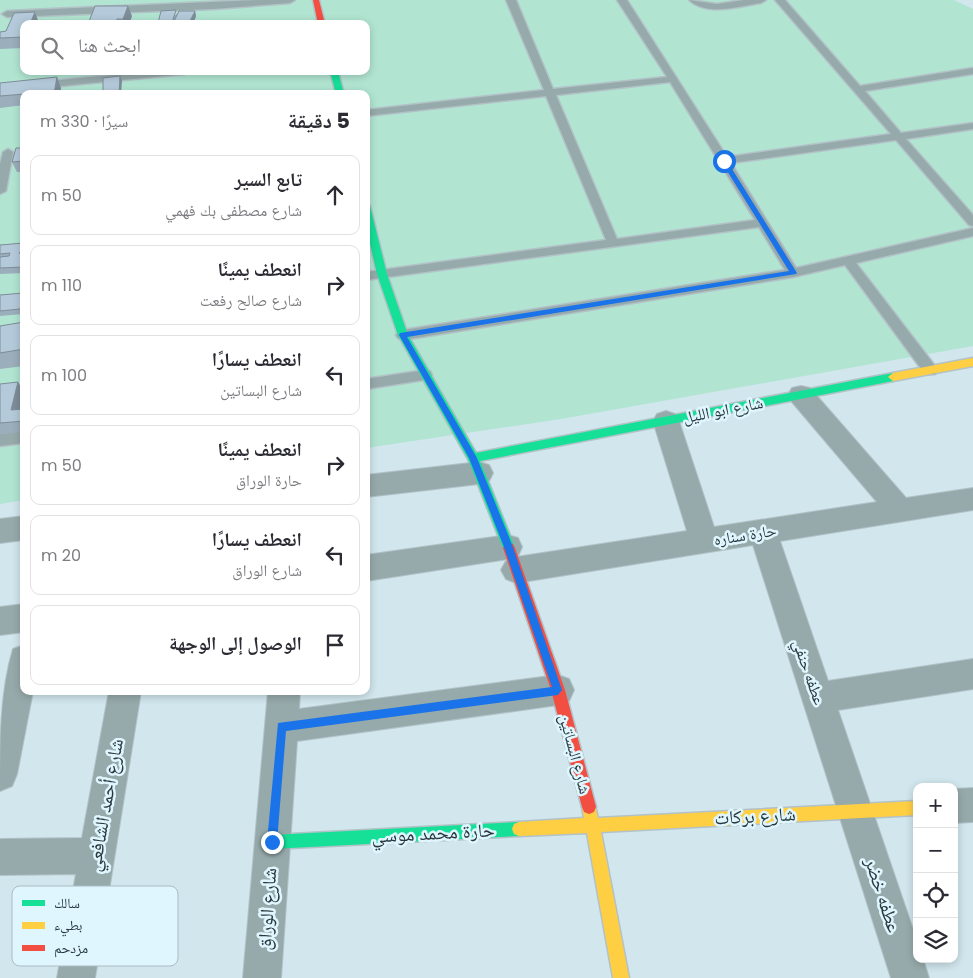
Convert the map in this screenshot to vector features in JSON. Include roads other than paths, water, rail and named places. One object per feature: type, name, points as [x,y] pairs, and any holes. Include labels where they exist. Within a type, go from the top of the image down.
[{"type":"street","points":[[316,0],[321,20]]},
{"type":"street","points":[[335,75],[339,90]]},
{"type":"street","name":"شارع البساتين","points":[[370,223],[382,274],[403,335],[476,465],[512,559],[558,690],[594,825],[622,978]]},
{"type":"street","name":"شارع ابو الليل","points":[[476,465],[666,421],[973,362]]},
{"type":"street","points":[[801,395],[901,511]]},
{"type":"street","points":[[666,421],[704,541]]},
{"type":"street","points":[[370,485],[476,465]]},
{"type":"street","name":"حارة سناره","points":[[370,568],[512,559],[704,541],[973,500]]},
{"type":"street","points":[[0,531],[20,528]]},
{"type":"street","name":"عطفه حنفي","points":[[763,532],[856,811]]},
{"type":"street","points":[[0,621],[20,618]]},
{"type":"street","points":[[818,698],[973,674]]},
{"type":"street","points":[[0,774],[20,678]]},
{"type":"street","points":[[281,727],[558,690]]},
{"type":"street","name":"شارع أحمد الشافعي","points":[[92,886],[124,695]]},
{"type":"street","name":"شارع الوراق","points":[[262,978],[284,695]]},
{"type":"street","points":[[958,806],[973,805]]},
{"type":"street","name":"شارع بركات","points":[[594,825],[913,808]]},
{"type":"street","name":"عطفه خضر","points":[[856,811],[910,978]]},
{"type":"street","name":"حارة محمد موسي","points":[[272,842],[594,825]]},
{"type":"street","points":[[0,857],[97,856]]},
{"type":"lane","points":[[7,14],[214,6],[290,0]]},
{"type":"lane","points":[[511,0],[613,243]]},
{"type":"lane","points":[[622,0],[674,79],[793,273]]},
{"type":"lane","points":[[694,0],[705,6],[761,0]]},
{"type":"lane","points":[[780,0],[973,222]]},
{"type":"lane","points":[[857,89],[973,71]]},
{"type":"lane","points":[[0,89],[144,75]]},
{"type":"lane","points":[[370,113],[674,79]]},
{"type":"lane","points":[[724,161],[973,126]]},
{"type":"lane","points":[[0,190],[8,152]]},
{"type":"lane","points":[[370,276],[763,222]]},
{"type":"lane","points":[[403,335],[793,273],[973,232]]},
{"type":"lane","points":[[848,261],[930,370]]},
{"type":"lane","points":[[370,383],[425,375]]},
{"type":"lane","points":[[0,440],[20,438]]}]
